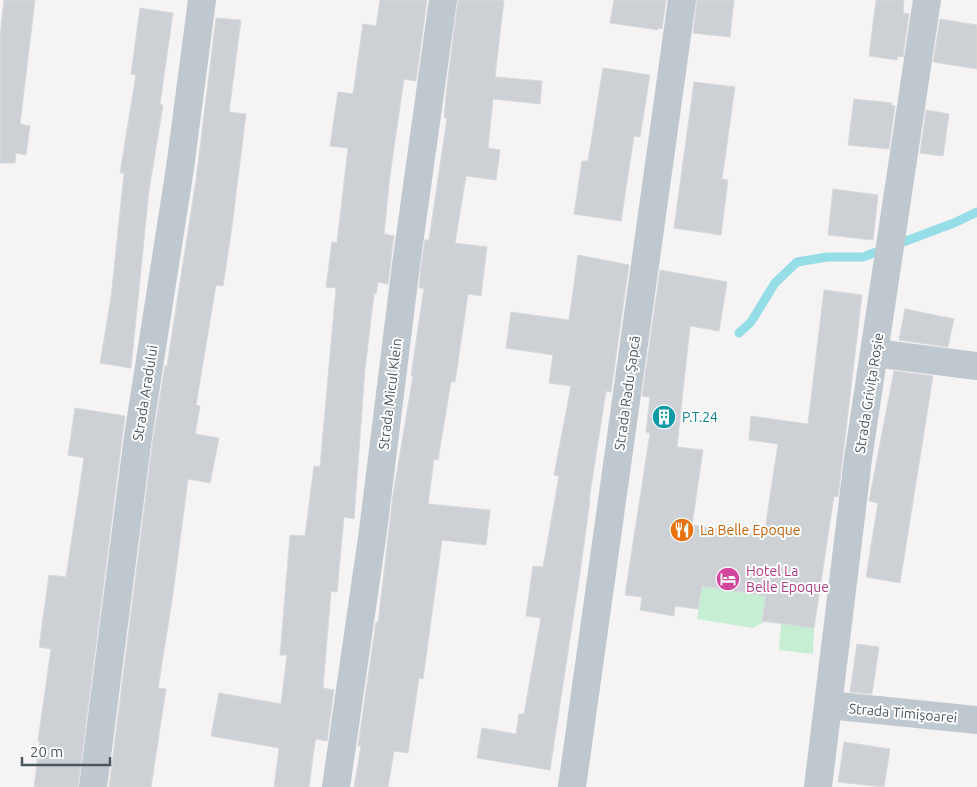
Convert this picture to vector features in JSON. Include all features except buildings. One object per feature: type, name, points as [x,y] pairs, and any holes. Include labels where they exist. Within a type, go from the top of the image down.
[{"type":"street","name":"Strada Aradului","points":[[93,787],[138,437],[180,168],[202,0]]},
{"type":"street","name":"Strada Micul Klein","points":[[336,787],[373,531],[406,265],[444,0]]},
{"type":"street","name":"Strada Radu Șapcă","points":[[572,787],[682,0]]},
{"type":"street","name":"Strada Grivița Roșie","points":[[818,787],[858,459],[927,0]]},
{"type":"street","points":[[875,353],[977,366]]},
{"type":"street","name":"Strada Timișoarei","points":[[828,705],[977,720]]},
{"type":"green space","points":[[702,585],[766,596],[769,615],[764,622],[753,628],[697,619]]},
{"type":"green space","points":[[781,624],[814,628],[813,654],[779,650]]},
{"type":"waterway","points":[[739,333],[751,322],[775,283],[797,262],[827,257],[863,257],[954,223],[977,212]]},
{"type":"place","name":"P.T.24","points":[[664,417]]},
{"type":"place","name":"La Belle Epoque","points":[[682,530]]},
{"type":"place","name":"Hotel La Belle Epoque","points":[[728,579]]}]
